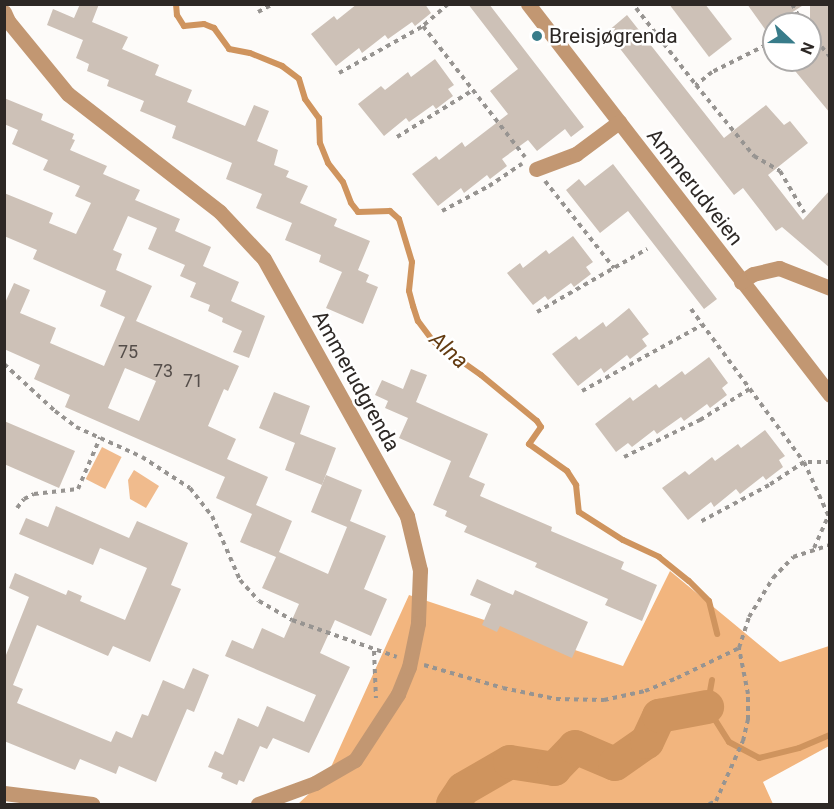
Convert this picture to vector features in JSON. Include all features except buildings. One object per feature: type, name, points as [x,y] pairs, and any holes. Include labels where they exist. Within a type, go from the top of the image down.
[{"type":"street","name":"Ammerudveien","points":[[528,4],[830,395]]},
{"type":"street","name":"Ammerudgrenda","points":[[4,12],[8,21],[68,94],[220,212],[264,259],[407,516],[420,570],[418,622],[409,667],[398,693],[355,760],[315,783],[258,804]]},
{"type":"street","points":[[536,169],[576,154],[619,123]]},
{"type":"street","points":[[741,282],[753,274],[779,268],[830,288]]},
{"type":"street","points":[[4,793],[92,804]]},
{"type":"path","points":[[258,12],[273,4]]},
{"type":"path","points":[[339,72],[423,26],[448,4]]},
{"type":"path","points":[[636,8],[754,156],[780,171],[804,212]]},
{"type":"path","points":[[423,26],[527,160],[489,186],[442,211]]},
{"type":"path","points":[[696,85],[712,72],[762,47]]},
{"type":"path","points":[[397,137],[473,90]]},
{"type":"path","points":[[536,169],[614,268]]},
{"type":"path","points":[[537,312],[646,249]]},
{"type":"path","points":[[691,309],[804,462],[829,518],[813,548]]},
{"type":"path","points":[[582,390],[702,325]]},
{"type":"path","points":[[4,364],[55,411],[76,426],[142,457],[190,488],[212,516],[240,580],[259,601],[292,620],[374,651],[406,660]]},
{"type":"path","points":[[624,457],[700,420],[751,388]]},
{"type":"path","points":[[17,508],[24,499],[34,494],[78,489],[100,438]]},
{"type":"path","points":[[700,522],[769,485],[804,462],[830,462]]},
{"type":"path","points":[[709,804],[716,801],[743,741],[748,720],[748,694],[739,648],[758,599],[772,578],[793,557],[813,548],[830,545]]},
{"type":"path","points":[[417,663],[503,688],[556,699],[604,700],[666,683],[739,648]]},
{"type":"path","points":[[374,651],[376,702]]},
{"type":"shaded area","points":[[102,447],[122,457],[105,489],[86,479]]},
{"type":"shaded area","points":[[134,470],[159,486],[146,508],[130,499],[128,480]]},
{"type":"shaded area","points":[[670,571],[780,662],[829,646],[829,746],[763,782],[773,804],[298,804],[326,778],[409,595],[623,666]]},
{"type":"waterway","name":"Alna","points":[[176,4],[177,15],[184,26],[204,24],[214,28],[229,49],[250,53],[282,66],[299,79],[305,99],[319,118],[320,143],[328,163],[343,182],[351,203],[358,212],[390,211],[399,219],[412,262],[409,291],[413,306],[418,321],[433,341],[481,375],[537,421],[541,427],[529,444],[567,471],[576,485],[579,512],[623,540],[659,557],[689,581],[709,601],[717,634]]},
{"type":"waterway","points":[[712,680],[707,707],[729,742],[759,758],[799,748],[830,735]]},
{"type":"waterway","name":"Alna","points":[[453,804],[463,789],[510,762],[554,769],[575,747],[615,764],[647,742],[659,716],[707,707]]},
{"type":"place","name":"Breisjøgrenda","points":[[537,36]]}]
